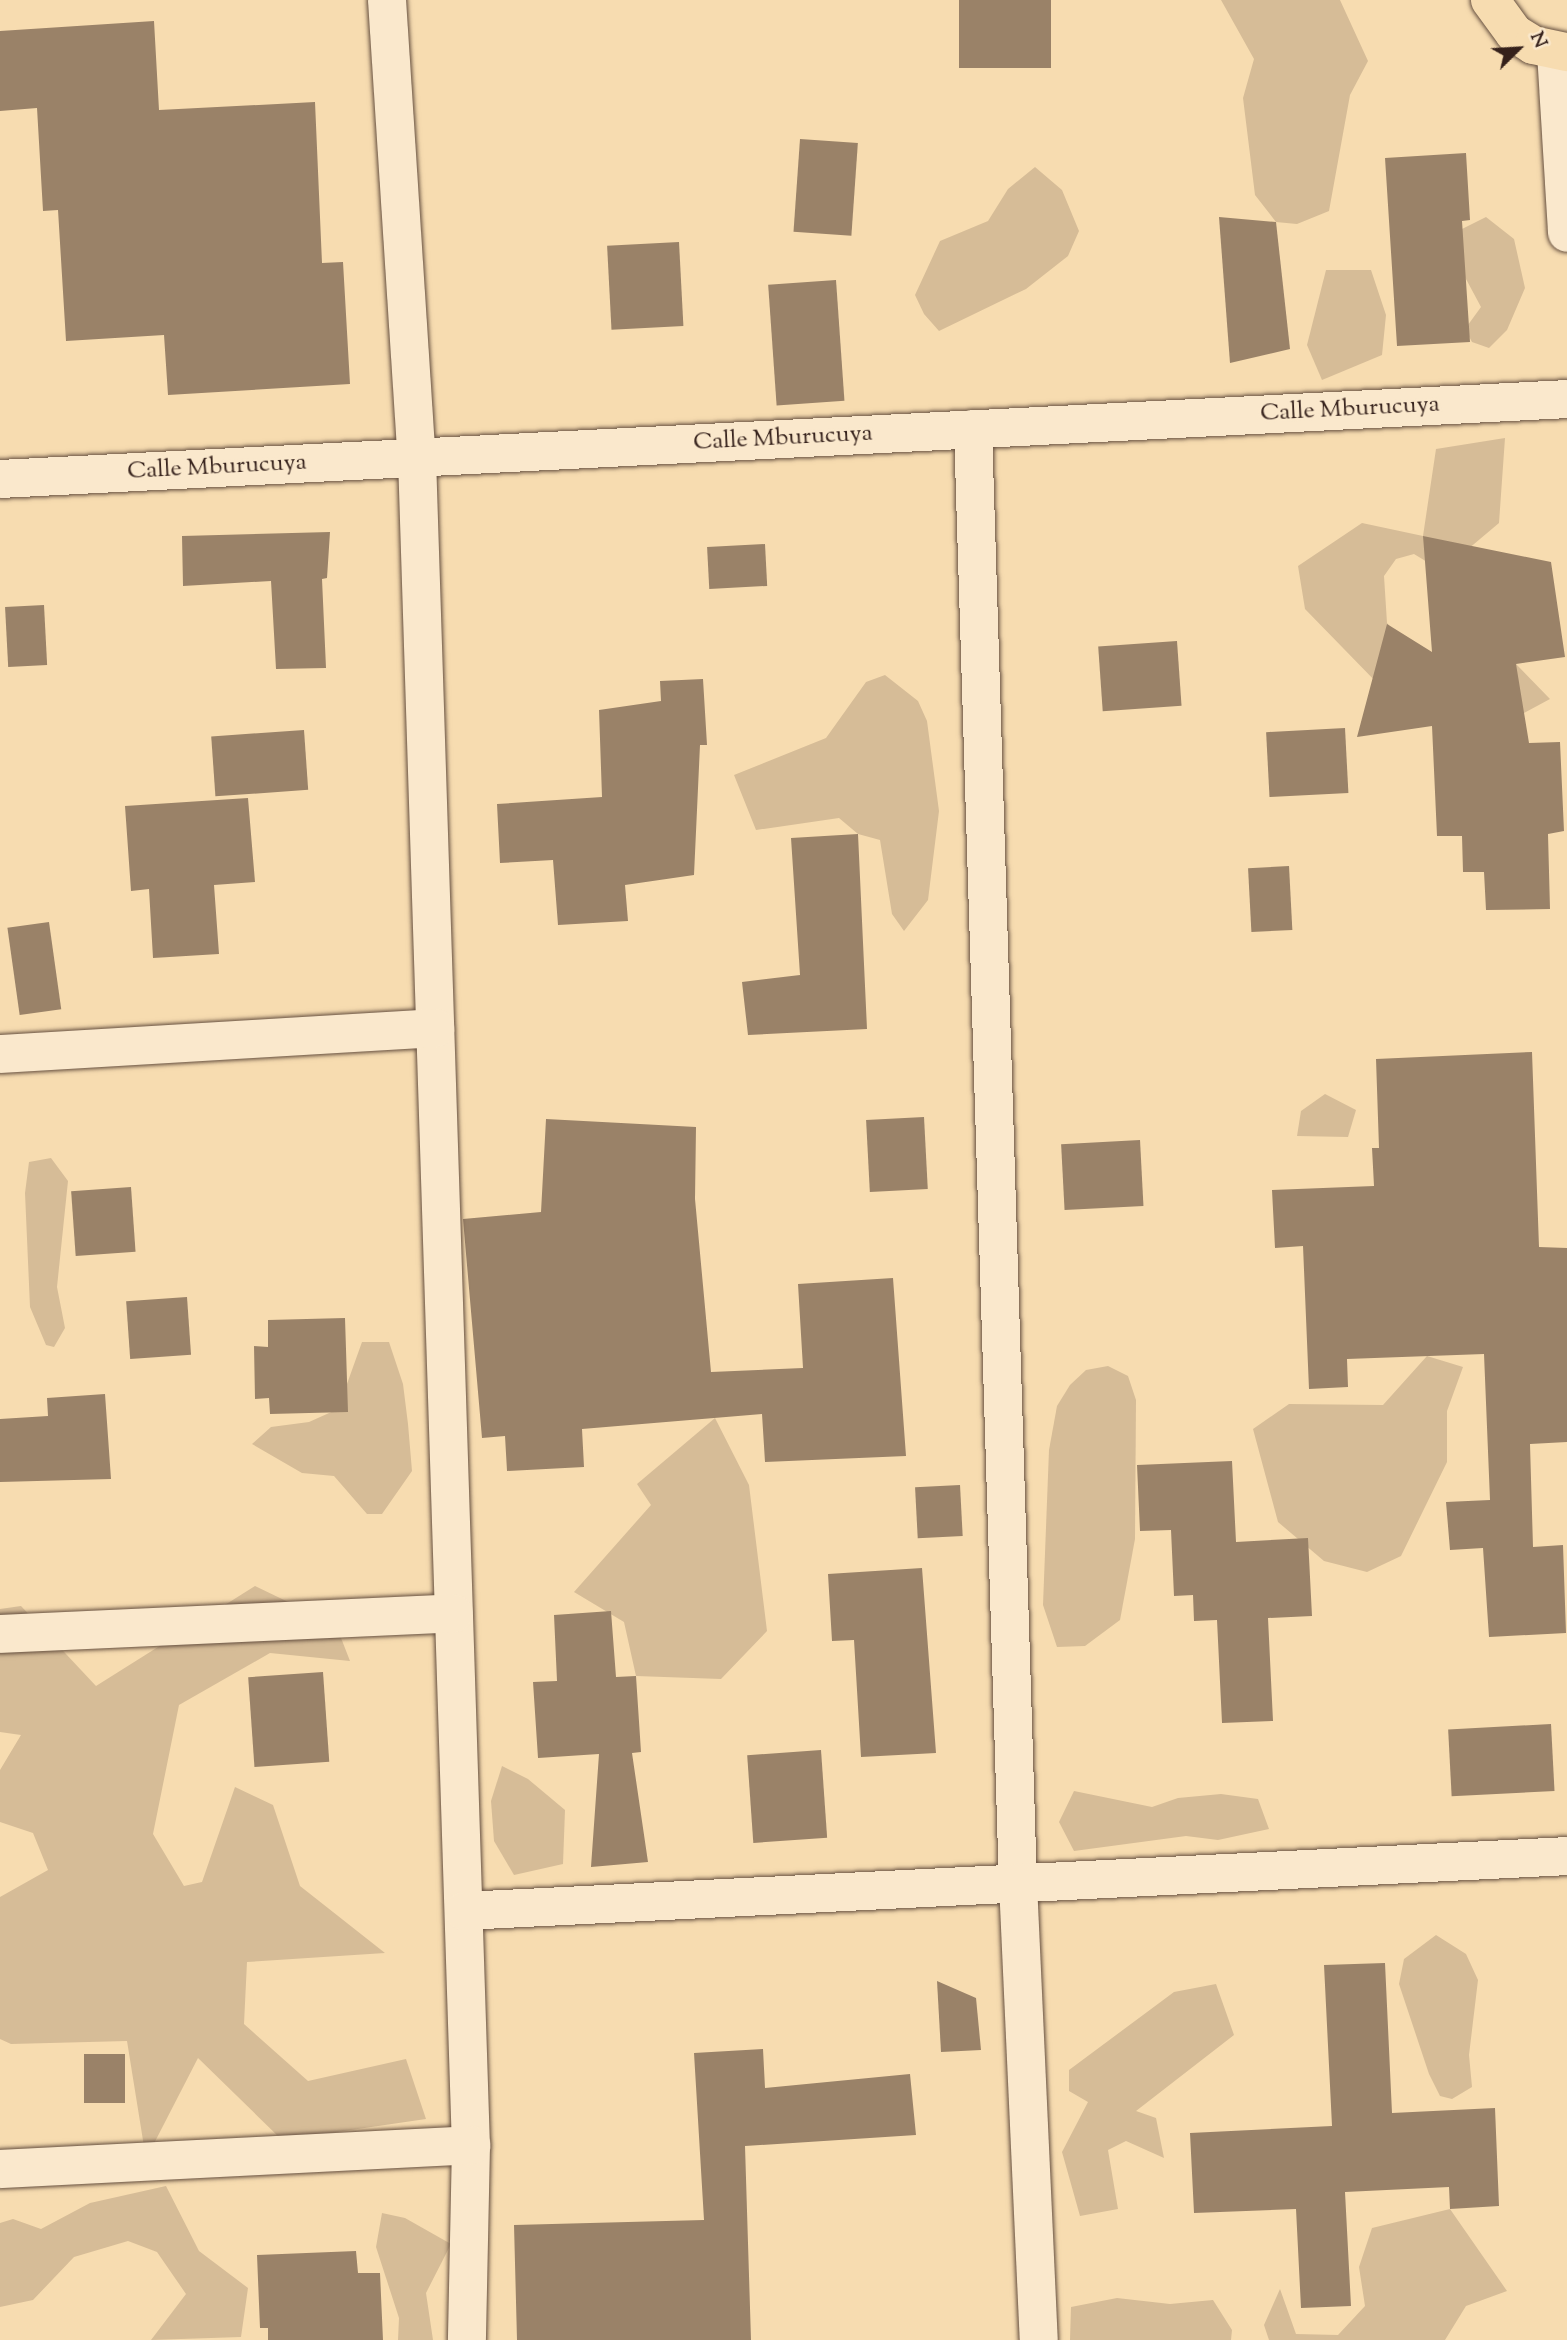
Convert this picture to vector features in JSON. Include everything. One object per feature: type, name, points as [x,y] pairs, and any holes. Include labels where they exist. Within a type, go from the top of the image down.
[{"type":"highway","points":[[1486,5],[1533,45],[1561,52]]},
{"type":"street","points":[[387,0],[417,458],[471,2145],[467,2340]]},
{"type":"street","points":[[1561,52],[1567,233]]},
{"type":"street","name":"Calle Mburucuya","points":[[0,479],[1567,399]]},
{"type":"street","points":[[973,429],[1018,1883],[1040,2340]]},
{"type":"street","points":[[0,1054],[435,1028]]},
{"type":"street","points":[[0,1634],[454,1613]]},
{"type":"street","points":[[464,1911],[1567,1856]]},
{"type":"street","points":[[0,2169],[471,2145]]},
{"type":"shaded area","points":[[1221,0],[1340,0],[1368,61],[1350,95],[1329,211],[1297,224],[1276,222],[1255,195],[1243,98],[1254,59]]},
{"type":"shaded area","points":[[1035,167],[1062,190],[1079,231],[1068,256],[1026,289],[939,331],[924,314],[915,295],[940,241],[988,221],[1008,189]]},
{"type":"shaded area","points":[[1486,217],[1514,239],[1525,288],[1507,330],[1489,348],[1472,342],[1465,329],[1481,307],[1444,238]]},
{"type":"shaded area","points":[[1326,270],[1371,270],[1386,315],[1382,355],[1322,380],[1307,345]]},
{"type":"shaded area","points":[[1505,438],[1499,523],[1442,571],[1414,554],[1396,559],[1384,576],[1387,623],[1410,650],[1516,664],[1550,699],[1524,713],[1381,687],[1305,609],[1298,566],[1362,523],[1423,536],[1436,449]]},
{"type":"shaded area","points":[[885,675],[918,701],[927,721],[939,811],[928,900],[904,931],[892,914],[880,840],[858,834],[839,818],[756,830],[734,775],[826,738],[866,682]]},
{"type":"shaded area","points":[[1325,1094],[1356,1110],[1348,1137],[1297,1136],[1301,1111]]},
{"type":"shaded area","points":[[51,1158],[68,1181],[57,1287],[65,1328],[54,1347],[46,1345],[30,1307],[25,1193],[29,1162]]},
{"type":"shaded area","points":[[362,1342],[389,1342],[403,1384],[408,1424],[412,1471],[382,1514],[367,1514],[334,1476],[302,1473],[252,1444],[271,1427],[309,1422],[338,1409]]},
{"type":"shaded area","points":[[1427,1356],[1463,1367],[1447,1411],[1447,1462],[1401,1556],[1367,1572],[1324,1561],[1278,1522],[1253,1429],[1289,1404],[1383,1405]]},
{"type":"shaded area","points":[[1108,1366],[1128,1376],[1136,1400],[1135,1539],[1120,1620],[1085,1646],[1057,1647],[1043,1605],[1049,1450],[1057,1406],[1070,1385],[1086,1370]]},
{"type":"shaded area","points":[[715,1418],[749,1485],[767,1631],[721,1679],[636,1676],[624,1622],[574,1592],[651,1505],[637,1484]]},
{"type":"shaded area","points":[[255,1586],[336,1625],[350,1661],[270,1653],[179,1705],[153,1834],[184,1886],[202,1882],[235,1787],[273,1805],[300,1886],[385,1953],[247,1962],[244,2024],[308,2081],[406,2059],[426,2119],[282,2140],[198,2058],[146,2159],[127,2041],[11,2044],[0,2039],[0,1897],[48,1870],[33,1833],[0,1822],[0,1770],[21,1735],[0,1732],[0,1609],[21,1606],[96,1686]]},
{"type":"shaded area","points":[[502,1766],[528,1779],[565,1810],[563,1864],[514,1875],[494,1841],[491,1801]]},
{"type":"shaded area","points":[[1074,1791],[1152,1807],[1178,1798],[1221,1794],[1258,1799],[1269,1829],[1218,1840],[1186,1836],[1074,1851],[1059,1822]]},
{"type":"shaded area","points":[[1436,1935],[1466,1954],[1478,1980],[1469,2055],[1472,2087],[1452,2099],[1440,2096],[1429,2074],[1399,1984],[1404,1959]]},
{"type":"shaded area","points":[[1216,1984],[1234,2035],[1136,2111],[1156,2118],[1164,2158],[1126,2141],[1108,2150],[1118,2209],[1080,2216],[1062,2152],[1088,2102],[1069,2091],[1069,2070],[1174,1992]]},
{"type":"shaded area","points":[[166,2186],[199,2251],[248,2288],[241,2337],[151,2340],[186,2294],[157,2252],[128,2241],[74,2257],[33,2300],[0,2307],[0,2223],[13,2219],[41,2229],[90,2203]]},
{"type":"shaded area","points":[[1450,2209],[1507,2291],[1466,2306],[1445,2340],[1269,2340],[1264,2325],[1280,2289],[1296,2334],[1338,2335],[1365,2306],[1359,2267],[1372,2228]]},
{"type":"shaded area","points":[[382,2213],[405,2218],[451,2244],[426,2293],[433,2340],[398,2340],[399,2318],[376,2247]]},
{"type":"shaded area","points":[[1117,2298],[1170,2304],[1213,2300],[1232,2330],[1231,2340],[1070,2340],[1071,2307]]},
{"type":"building","points":[[959,0],[1051,0],[1051,68],[959,68]]},
{"type":"building","points":[[154,21],[159,110],[315,102],[322,263],[343,262],[350,384],[168,395],[164,335],[66,341],[58,210],[43,211],[37,108],[0,111],[0,31]]},
{"type":"building","points":[[800,139],[858,143],[851,236],[794,232]]},
{"type":"building","points":[[1466,153],[1470,220],[1462,221],[1470,342],[1397,346],[1385,158]]},
{"type":"building","points":[[1219,217],[1276,222],[1290,349],[1230,363]]},
{"type":"building","points":[[679,242],[683,326],[611,330],[607,246]]},
{"type":"building","points":[[836,280],[844,401],[777,405],[768,285]]},
{"type":"building","points":[[330,532],[327,578],[322,579],[326,668],[276,669],[271,581],[183,586],[182,536]]},
{"type":"building","points":[[1423,536],[1551,562],[1565,657],[1516,664],[1529,743],[1560,742],[1564,831],[1548,834],[1550,909],[1486,910],[1484,872],[1463,872],[1462,836],[1437,836],[1432,726],[1357,737],[1387,624],[1432,652]]},
{"type":"building","points":[[765,544],[767,586],[709,589],[707,547]]},
{"type":"building","points":[[44,605],[47,665],[8,667],[5,607]]},
{"type":"building","points":[[1177,641],[1182,706],[1103,711],[1098,647]]},
{"type":"building","points":[[703,679],[707,745],[700,745],[694,875],[625,885],[628,921],[558,925],[553,860],[500,863],[497,804],[602,797],[599,710],[661,701],[660,681]]},
{"type":"building","points":[[1345,728],[1348,793],[1270,797],[1266,732]]},
{"type":"building","points":[[304,730],[308,790],[215,796],[211,736]]},
{"type":"building","points":[[248,798],[255,882],[214,885],[219,954],[153,958],[149,889],[131,891],[125,806]]},
{"type":"building","points":[[858,834],[867,1029],[748,1035],[742,982],[800,975],[791,838]]},
{"type":"building","points":[[1289,866],[1292,930],[1251,932],[1248,868]]},
{"type":"building","points":[[49,922],[61,1009],[20,1015],[7,928]]},
{"type":"building","points":[[1532,1052],[1539,1247],[1567,1248],[1567,1442],[1530,1444],[1533,1547],[1563,1545],[1566,1633],[1489,1637],[1483,1548],[1450,1550],[1446,1502],[1490,1500],[1484,1354],[1347,1359],[1348,1387],[1309,1389],[1303,1246],[1275,1248],[1272,1190],[1374,1186],[1372,1148],[1379,1148],[1376,1059]]},
{"type":"building","points":[[924,1117],[928,1189],[870,1192],[866,1120]]},
{"type":"building","points":[[546,1119],[696,1127],[695,1199],[711,1372],[803,1368],[798,1284],[893,1278],[906,1456],[765,1462],[762,1414],[582,1429],[584,1467],[507,1471],[505,1436],[482,1438],[463,1219],[541,1212]]},
{"type":"building","points":[[1140,1140],[1143,1206],[1065,1210],[1061,1144]]},
{"type":"building","points":[[131,1187],[136,1252],[76,1256],[71,1191]]},
{"type":"building","points":[[187,1297],[191,1355],[130,1359],[126,1301]]},
{"type":"building","points":[[345,1318],[348,1412],[270,1414],[269,1398],[255,1399],[254,1346],[268,1347],[268,1320]]},
{"type":"building","points":[[105,1394],[111,1479],[0,1482],[0,1419],[48,1416],[47,1398]]},
{"type":"building","points":[[1232,1461],[1236,1542],[1308,1538],[1312,1616],[1268,1618],[1273,1721],[1222,1723],[1217,1620],[1194,1621],[1193,1595],[1174,1596],[1171,1530],[1140,1531],[1137,1465]]},
{"type":"building","points":[[960,1485],[963,1536],[918,1538],[915,1487]]},
{"type":"building","points":[[922,1568],[936,1753],[861,1757],[854,1640],[832,1641],[828,1574]]},
{"type":"building","points":[[611,1611],[616,1677],[636,1676],[641,1752],[632,1753],[648,1862],[591,1867],[599,1754],[538,1758],[533,1682],[557,1681],[554,1615]]},
{"type":"building","points":[[323,1672],[329,1762],[254,1767],[248,1677]]},
{"type":"building","points":[[1551,1724],[1555,1791],[1452,1796],[1448,1729]]},
{"type":"building","points":[[821,1750],[827,1838],[753,1843],[747,1755]]},
{"type":"building","points":[[1385,1963],[1392,2113],[1495,2108],[1499,2206],[1450,2209],[1449,2187],[1345,2192],[1351,2306],[1301,2308],[1296,2209],[1194,2213],[1190,2133],[1332,2126],[1324,1965]]},
{"type":"building","points":[[937,1981],[976,1998],[981,2050],[941,2052]]},
{"type":"building","points":[[763,2049],[765,2088],[910,2074],[916,2135],[745,2146],[751,2340],[517,2340],[514,2225],[704,2220],[694,2053]]},
{"type":"building","points":[[84,2054],[125,2054],[125,2103],[84,2103]]},
{"type":"building","points":[[356,2251],[358,2273],[380,2273],[383,2340],[268,2340],[268,2328],[260,2328],[257,2255]]}]
